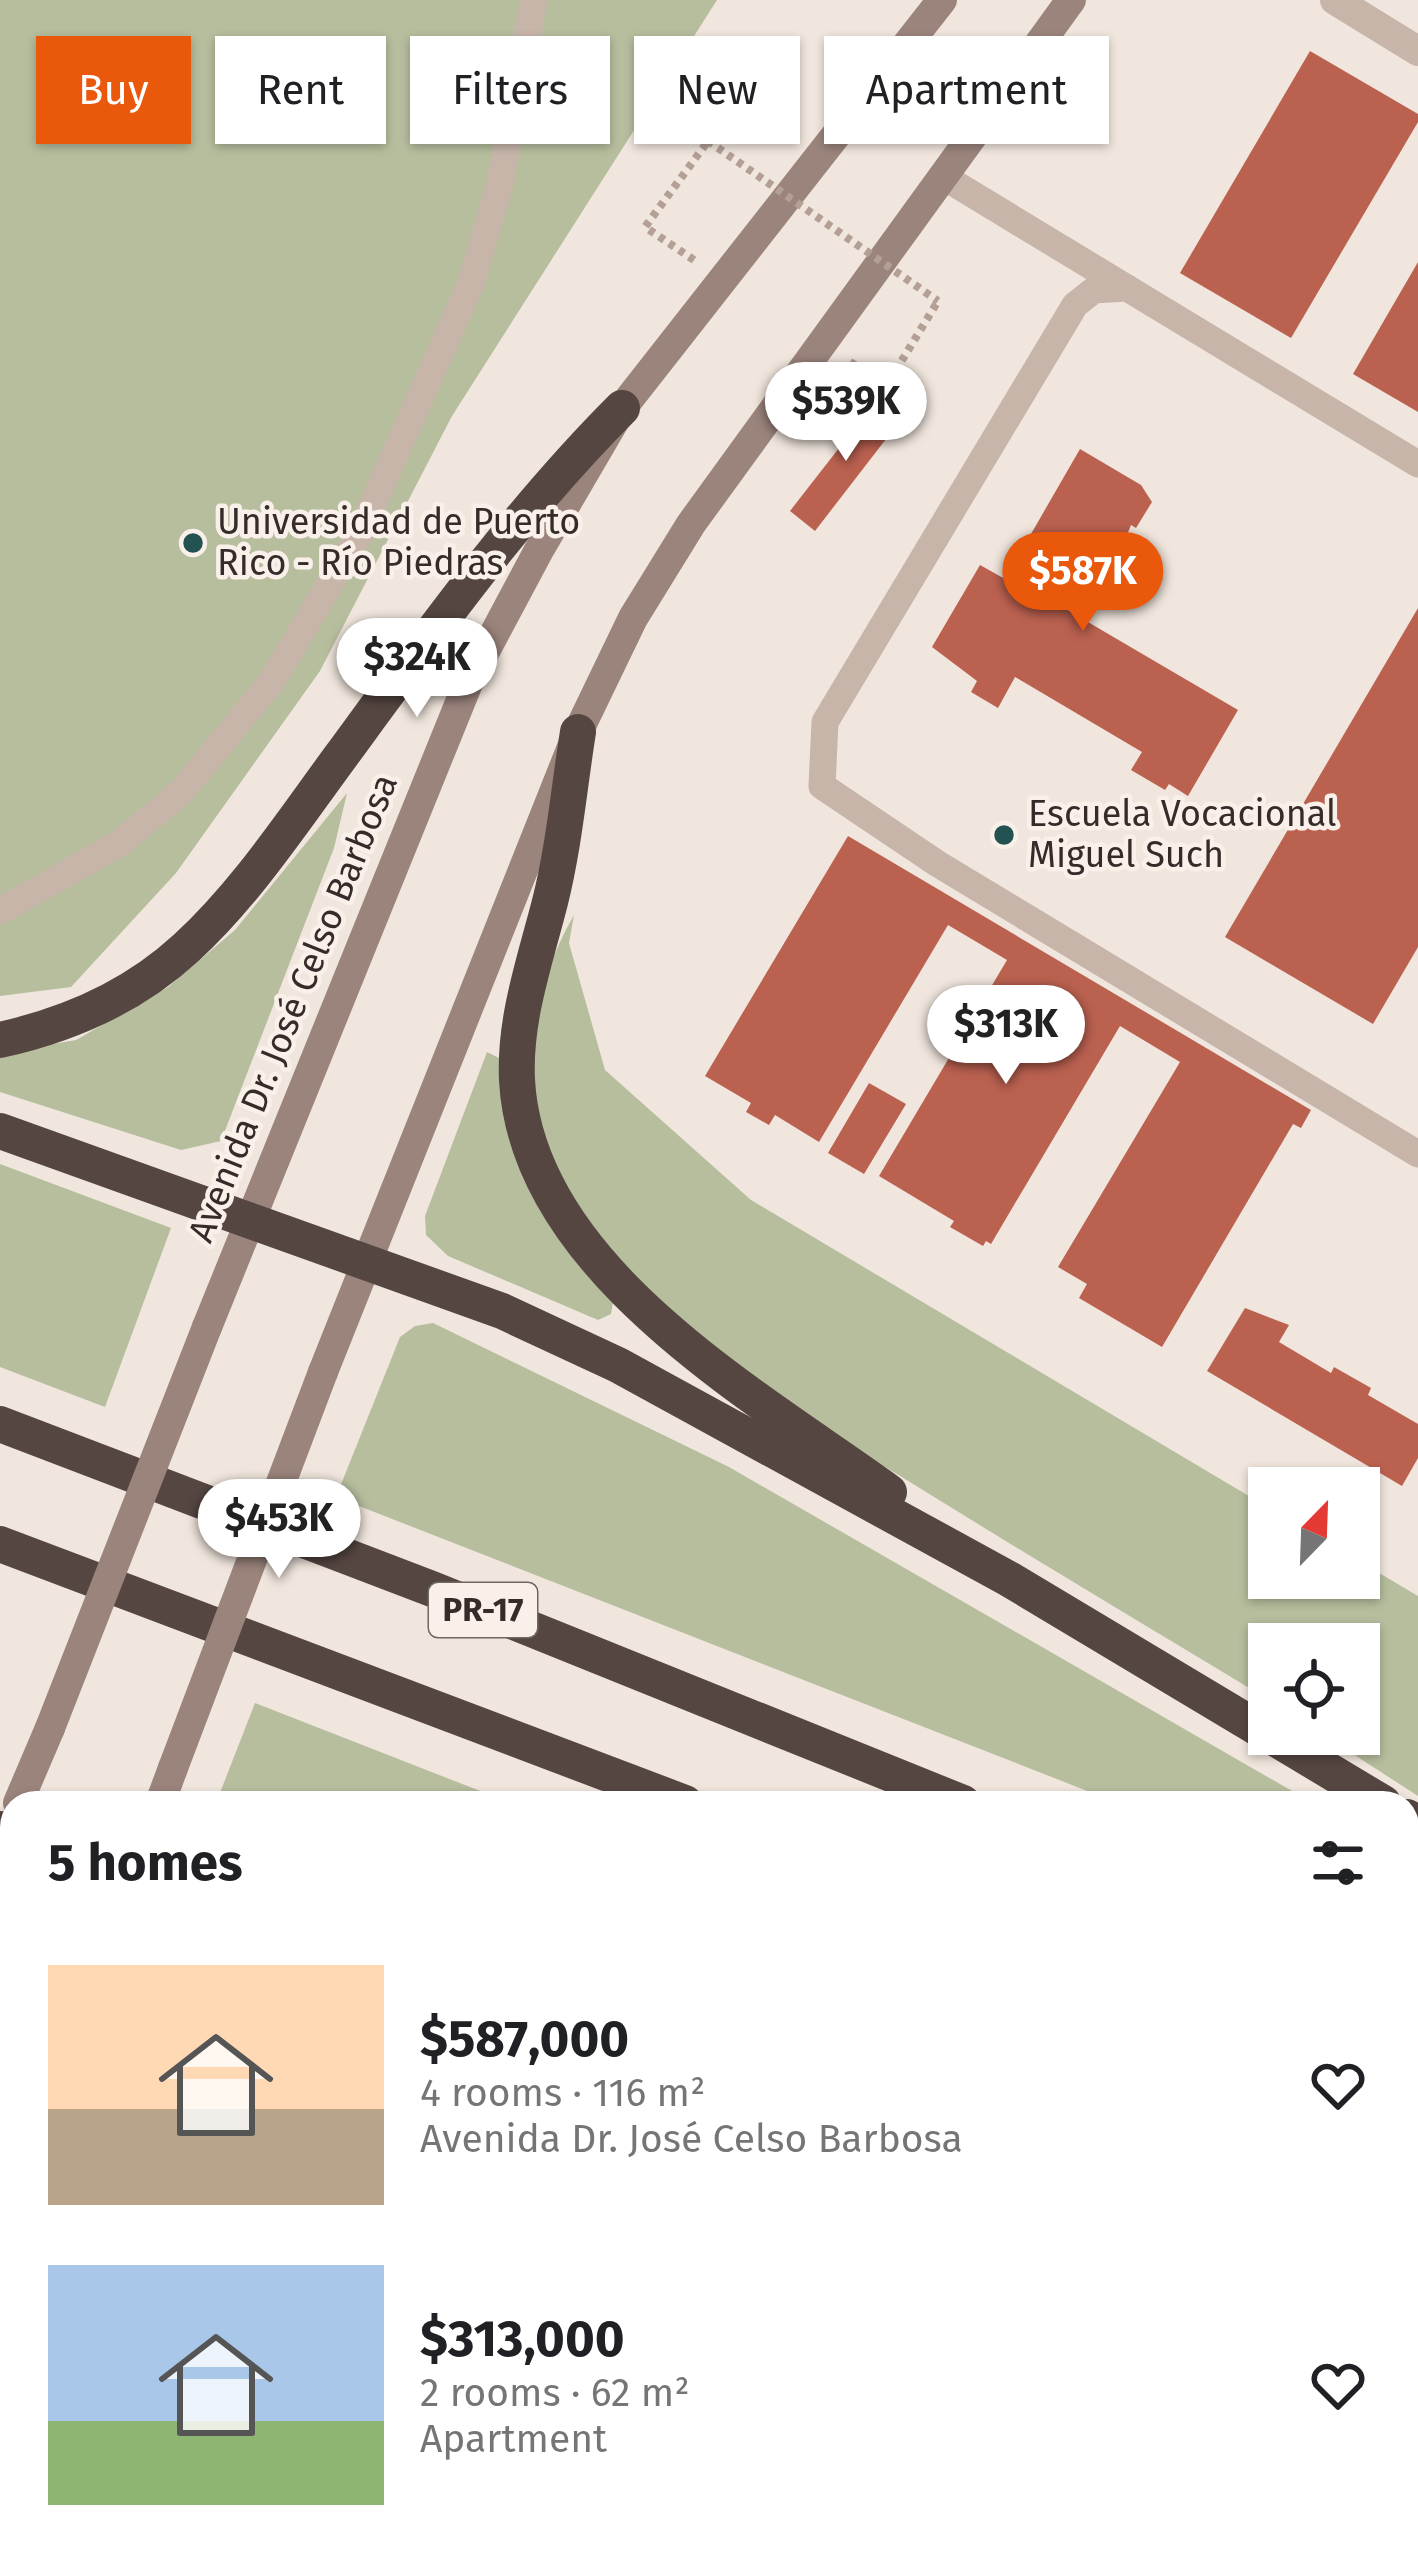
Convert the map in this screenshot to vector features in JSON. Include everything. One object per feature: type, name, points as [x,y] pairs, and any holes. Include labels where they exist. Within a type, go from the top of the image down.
[{"type":"highway","points":[[0,1040],[53,1028],[116,998],[187,948],[278,841],[556,474],[622,408]]},
{"type":"highway","points":[[578,732],[550,900],[520,1027],[517,1081],[542,1170],[605,1267],[655,1322],[1009,1579]]},
{"type":"highway","points":[[0,1131],[248,1216],[502,1311],[618,1365],[1009,1579],[1364,1791]]},
{"type":"highway","name":"PR-17","points":[[0,1424],[432,1589],[933,1791]]},
{"type":"highway","points":[[0,1544],[653,1791]]},
{"type":"main road","name":"Avenida Dr. José Celso Barbosa","points":[[23,1791],[248,1216],[468,682],[622,408],[941,0]]},
{"type":"main road","points":[[164,1791],[323,1372],[578,732],[633,618],[691,524],[1071,0]]},
{"type":"street","points":[[1335,0],[1418,51]]},
{"type":"lane","points":[[0,911],[120,844],[182,791],[272,681],[360,533],[471,283],[500,183],[534,0]]},
{"type":"lane","points":[[944,177],[1418,464]]},
{"type":"lane","points":[[1127,288],[1094,290],[1076,305],[825,722],[822,786],[938,864],[1418,1154]]},
{"type":"path","points":[[725,280],[645,227],[708,141],[938,301],[887,386]]},
{"type":"green space","name":"Universidad de Puerto Rico - Río Piedras","points":[[0,0],[717,0],[694,36],[634,36],[634,130],[452,416],[320,671],[176,873],[71,987],[0,996]]},
{"type":"green space","points":[[347,793],[334,848],[221,1141],[181,1150],[0,1092],[0,1053],[76,1040],[168,987],[235,930]]},
{"type":"green space","points":[[574,915],[569,943],[605,1070],[751,1200],[1248,1496],[1248,1599],[1380,1599],[1380,1573],[1418,1596],[1418,1791],[1410,1791],[1355,1755],[1380,1755],[1380,1623],[1248,1623],[1248,1687],[776,1401],[696,1343],[606,1252],[572,1202],[548,1150],[534,1095],[533,1038],[546,978]]},
{"type":"green space","points":[[487,1052],[499,1058],[527,1160],[550,1217],[566,1245],[613,1302],[611,1314],[598,1320],[448,1256],[426,1235],[425,1216]]},
{"type":"green space","points":[[0,1164],[171,1228],[105,1407],[0,1367]]},
{"type":"green space","points":[[433,1323],[729,1467],[1292,1791],[1087,1791],[336,1497],[400,1337],[415,1326]]},
{"type":"green space","points":[[255,1703],[480,1791],[221,1791]]},
{"type":"building","points":[[1310,51],[1418,114],[1418,122],[1291,338],[1180,273]]},
{"type":"building","points":[[1418,262],[1418,412],[1353,374]]},
{"type":"building","points":[[878,398],[903,417],[815,531],[790,511]]},
{"type":"building","points":[[1080,449],[1141,485],[1152,502],[1136,528],[1131,525],[1119,555],[1106,561],[1096,555],[1064,608],[1238,710],[1188,796],[1169,784],[1165,790],[1131,770],[1142,752],[1015,677],[998,708],[971,692],[977,681],[932,647],[980,565],[1005,579]]},
{"type":"building","points":[[1418,608],[1418,947],[1373,1024],[1225,937]]},
{"type":"building","points":[[848,836],[1311,1110],[1301,1128],[1293,1124],[1162,1347],[1079,1298],[1087,1284],[1058,1267],[1180,1062],[1120,1026],[991,1244],[986,1241],[983,1246],[950,1227],[954,1221],[879,1176],[1007,960],[948,925],[819,1142],[775,1115],[769,1125],[746,1112],[751,1103],[705,1076]]},
{"type":"building","points":[[869,1083],[906,1104],[864,1174],[828,1153]]},
{"type":"building","points":[[1245,1308],[1289,1325],[1279,1342],[1331,1373],[1334,1367],[1371,1388],[1368,1395],[1418,1424],[1418,1458],[1402,1486],[1380,1473],[1380,1467],[1370,1467],[1207,1371]]},
{"type":"place","name":"Universidad de Puerto Rico - Río Piedras","points":[[193,543]]},
{"type":"place","name":"Escuela Vocacional Miguel Such","points":[[1004,835]]}]
